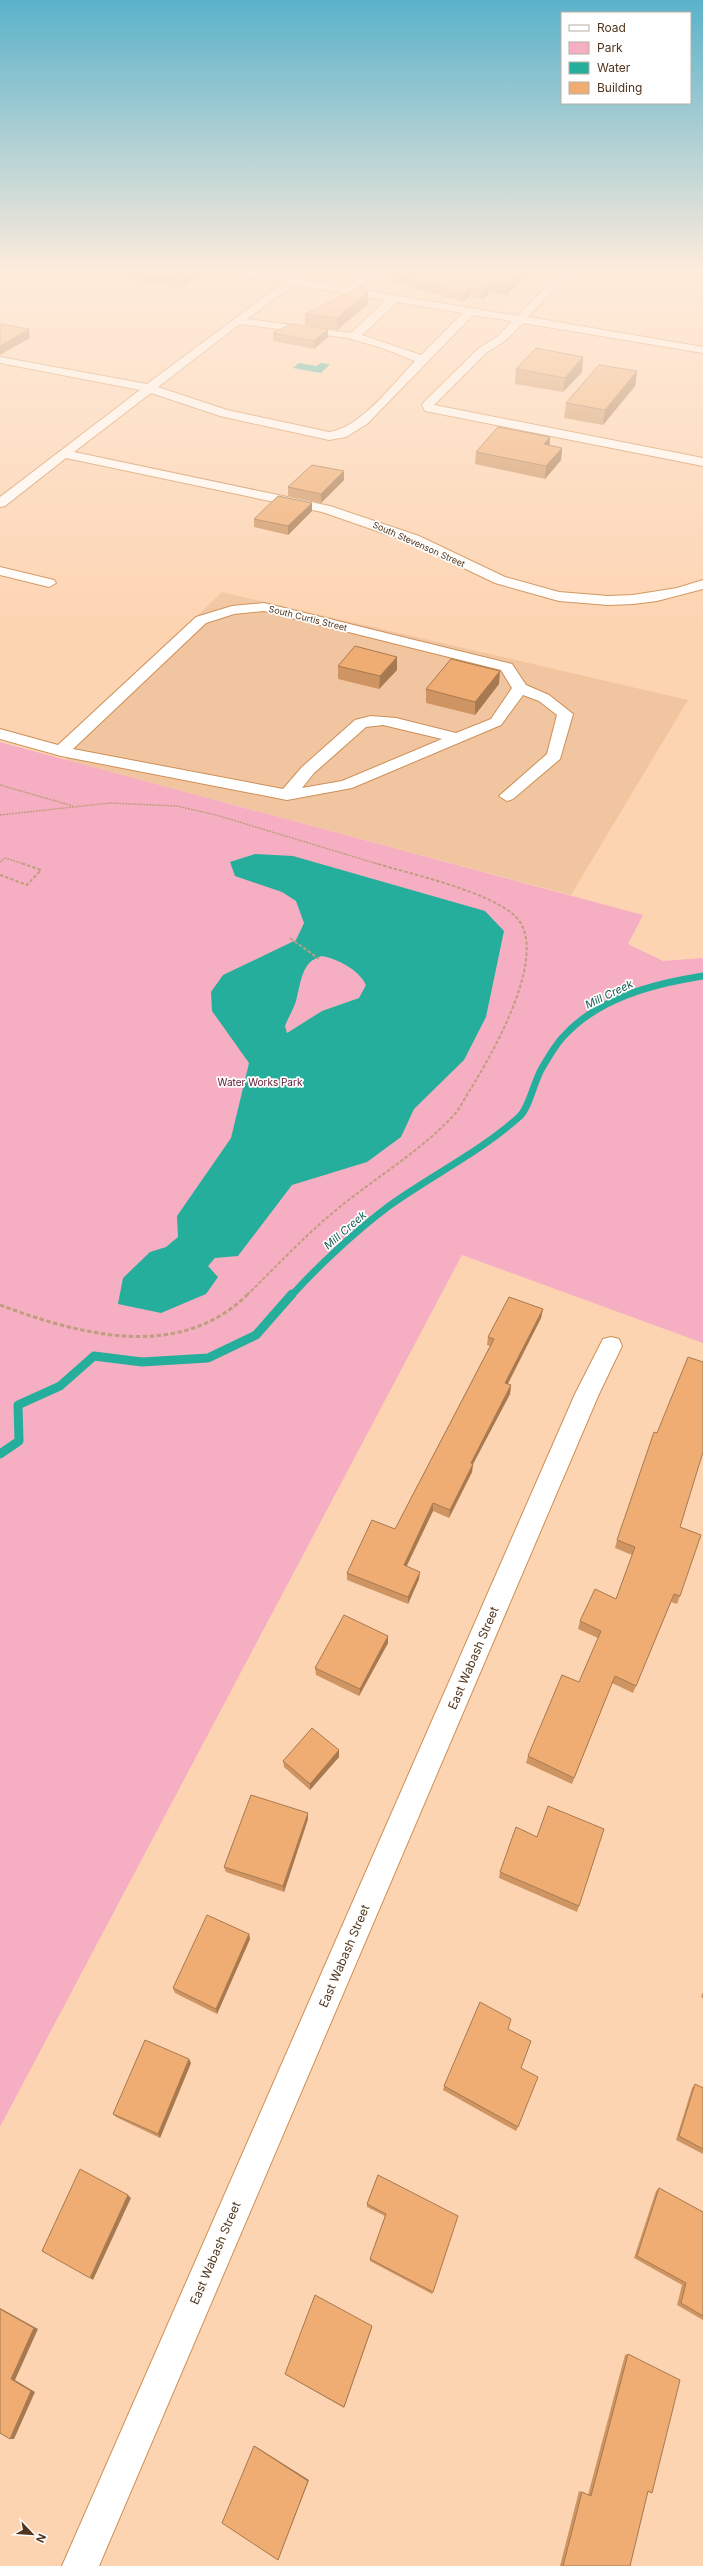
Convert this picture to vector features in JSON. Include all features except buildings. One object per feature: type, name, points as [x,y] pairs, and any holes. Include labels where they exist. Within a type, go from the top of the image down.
[{"type":"street","points":[[0,503],[148,389]]},
{"type":"street","points":[[151,389],[224,413],[329,436],[342,434],[363,421],[396,389]]},
{"type":"street","points":[[444,389],[428,405],[429,408],[703,462]]},
{"type":"street","name":"South Stevenson Street","points":[[64,454],[325,509],[365,520],[413,539],[496,578],[541,592],[603,600],[634,599],[681,592],[703,584]]},
{"type":"street","points":[[0,571],[49,583]]},
{"type":"street","name":"South Curtis Street","points":[[61,751],[201,620],[232,610],[264,607],[507,667],[520,688]]},
{"type":"street","points":[[0,734],[61,751],[287,795],[346,786],[496,722],[520,688],[544,698],[565,714],[554,756],[507,796]]},
{"type":"street","points":[[287,795],[308,770],[361,723],[371,719],[385,720],[457,738]]},
{"type":"street","name":"East Wabash Street","points":[[80,2566],[578,1416],[611,1346]]},
{"type":"path","points":[[0,785],[76,807]]},
{"type":"path","points":[[0,815],[121,803],[177,806],[216,815],[489,898],[515,916],[522,926],[527,956],[520,987],[501,1035],[481,1072],[451,1119],[413,1152],[326,1218],[274,1267],[239,1305],[202,1326],[148,1338],[89,1333],[0,1305]]},
{"type":"path","points":[[0,862],[5,858],[41,870],[28,884],[0,875]]},
{"type":"path","points":[[290,938],[319,959]]},
{"type":"shaded area","points":[[222,592],[688,700],[571,895],[66,760],[74,735]]},
{"type":"green space","name":"Water Works Park","points":[[0,742],[643,915],[628,944],[663,961],[703,958],[703,1343],[462,1255],[0,2127]]},
{"type":"water","points":[[255,854],[293,856],[485,911],[504,931],[486,1017],[464,1060],[414,1109],[401,1137],[367,1162],[292,1185],[238,1256],[215,1258],[208,1266],[218,1277],[206,1294],[161,1313],[118,1304],[123,1278],[150,1252],[166,1247],[178,1237],[177,1216],[231,1138],[249,1063],[212,1011],[211,992],[223,975],[296,940],[304,923],[296,901],[282,892],[235,876],[230,862]],"holes":[[[322,956],[328,957],[347,966],[363,980],[366,985],[359,998],[322,1011],[287,1033],[285,1026],[296,1001],[301,980],[306,968],[315,959]]]},
{"type":"waterway","name":"Mill Creek","points":[[292,1295],[339,1248],[377,1215],[504,1130],[519,1117],[526,1108],[539,1074],[549,1056],[556,1045],[576,1024],[609,1003],[627,995],[665,983],[703,976]]},
{"type":"waterway","name":"Mill Creek","points":[[0,1454],[19,1441],[18,1405],[60,1386],[94,1356],[142,1362],[208,1358],[256,1335],[292,1294]]}]
